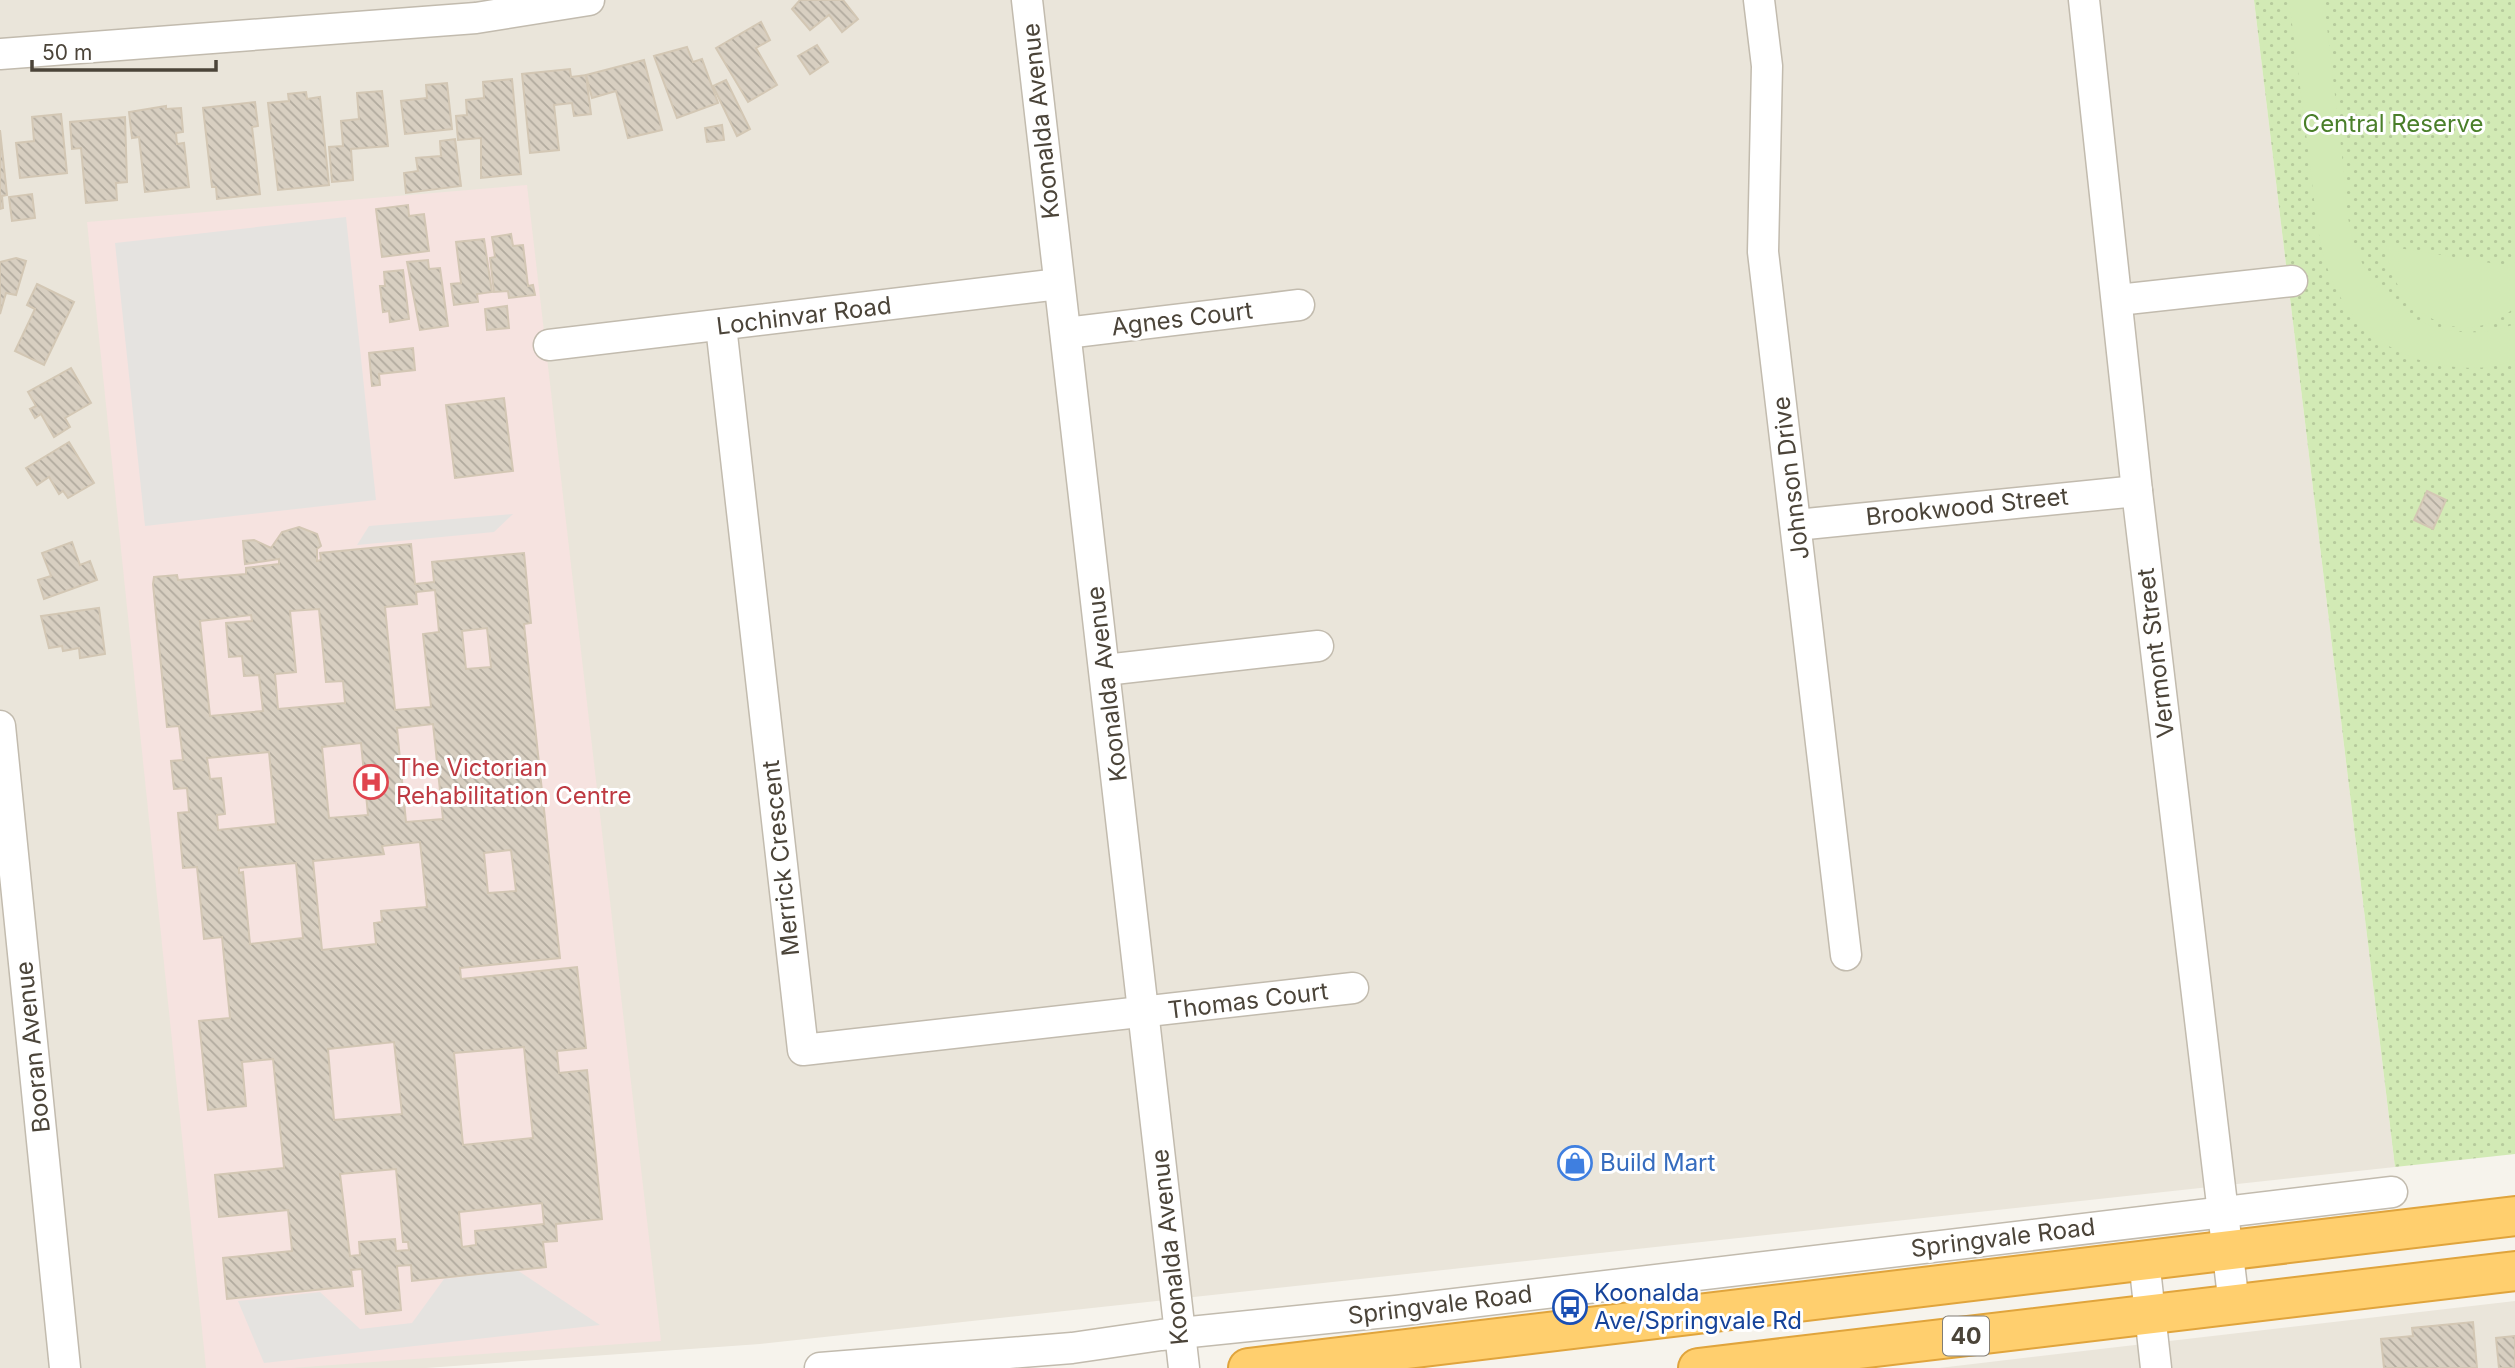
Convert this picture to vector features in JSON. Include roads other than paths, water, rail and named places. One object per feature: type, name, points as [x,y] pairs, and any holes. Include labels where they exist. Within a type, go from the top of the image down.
[{"type":"highway","name":"Springvale Road","points":[[1248,1368],[1340,1362],[2515,1216]]},
{"type":"highway","name":"40","points":[[1698,1368],[2515,1271]]},
{"type":"street","points":[[0,54],[341,13],[476,18],[589,0]]},
{"type":"street","name":"Koonalda Avenue","points":[[1027,0],[1184,1368]]},
{"type":"street","name":"Johnson Drive","points":[[1759,0],[1767,66],[1763,252],[1846,956]]},
{"type":"street","name":"Vermont Street","points":[[2084,0],[2137,491],[2234,1305]]},
{"type":"street","points":[[2118,300],[2292,281]]},
{"type":"street","name":"Lochinvar Road","points":[[549,345],[1059,284]]},
{"type":"street","name":"Agnes Court","points":[[1066,333],[1299,305]]},
{"type":"street","name":"Merrick Crescent","points":[[721,326],[803,1050],[1144,1014]]},
{"type":"street","name":"Brookwood Street","points":[[1796,525],[2137,491]]},
{"type":"street","points":[[1105,670],[1318,646]]},
{"type":"street","name":"Booran Avenue","points":[[0,726],[65,1368]]},
{"type":"street","name":"Thomas Court","points":[[1144,1014],[1353,988]]},
{"type":"street","name":"Springvale Road","points":[[820,1368],[1009,1354],[1396,1311],[2392,1192]]},
{"type":"street","points":[[2144,1261],[2156,1368]]},
{"type":"place","name":"The Victorian Rehabilitation Centre","points":[[371,782]]},
{"type":"place","name":"Build Mart","points":[[1575,1163]]},
{"type":"place","name":"Koonalda Ave/Springvale Rd","points":[[1570,1307]]},
{"type":"park label","name":"Central Reserve","points":[[2393,124]]}]
